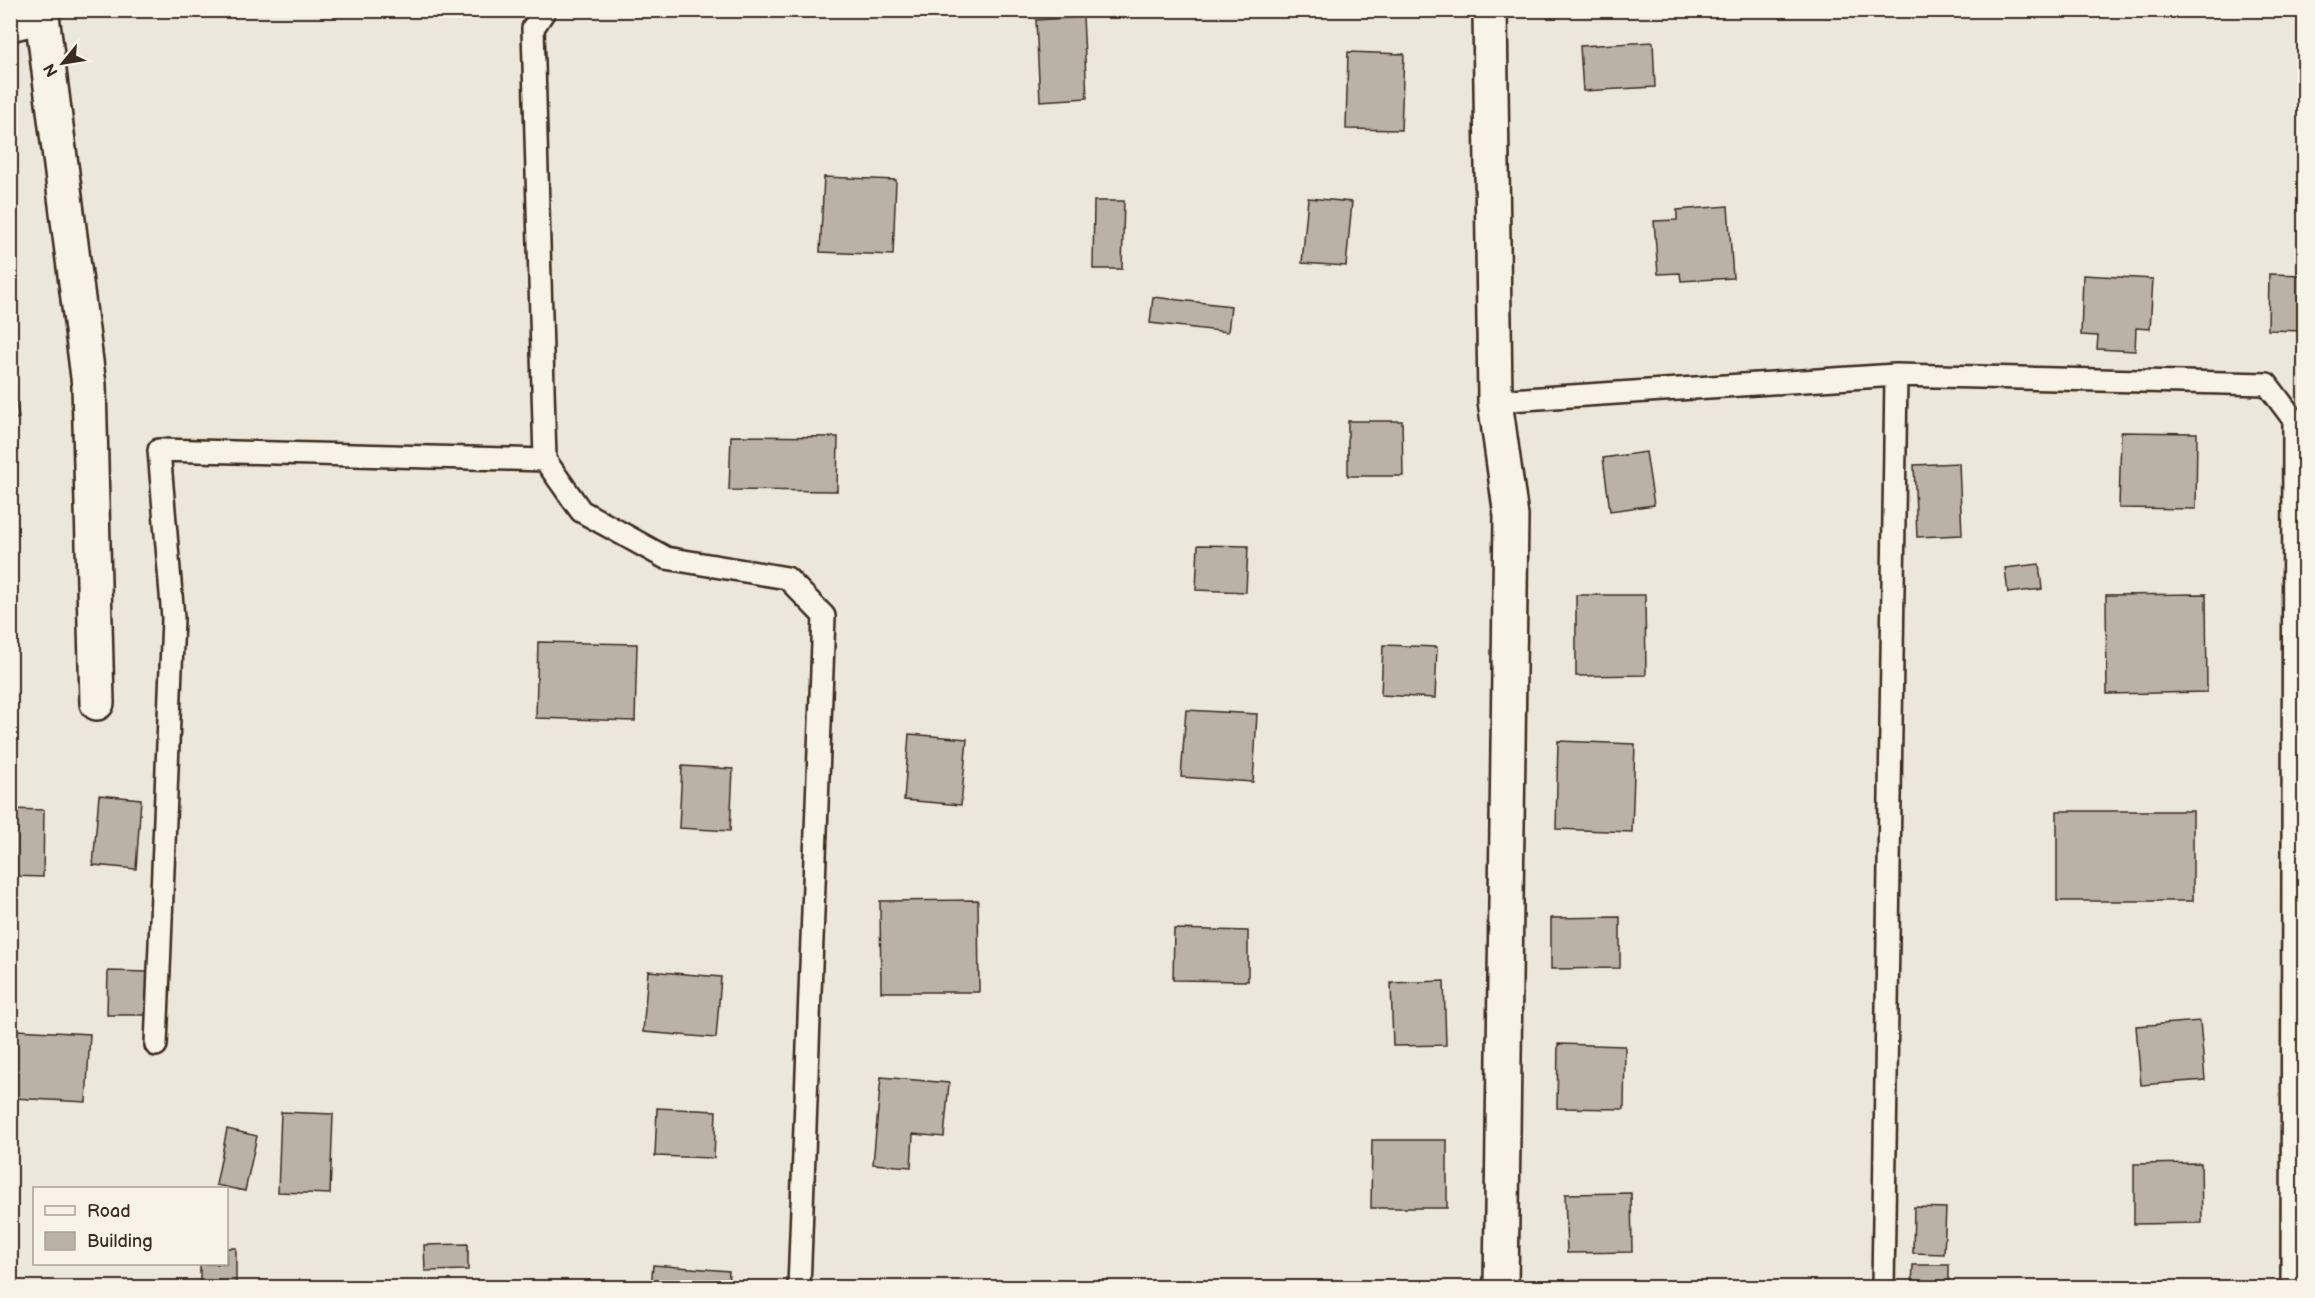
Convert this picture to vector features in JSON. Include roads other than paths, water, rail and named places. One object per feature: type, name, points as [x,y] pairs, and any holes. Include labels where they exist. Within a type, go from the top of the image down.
[{"type":"street","points":[[1490,10],[1495,401],[1511,516],[1501,1287]]},
{"type":"street","points":[[10,24],[42,13],[89,386],[97,703]]},
{"type":"lane","points":[[545,10],[532,28],[545,460],[581,510],[656,553],[666,558],[787,578],[824,616],[799,1287]]},
{"type":"lane","points":[[1495,401],[1896,375],[2267,384],[2294,420],[2292,1287]]},
{"type":"lane","points":[[1883,1287],[1896,375]]},
{"type":"lane","points":[[156,1045],[173,618],[159,450],[545,460]]}]
